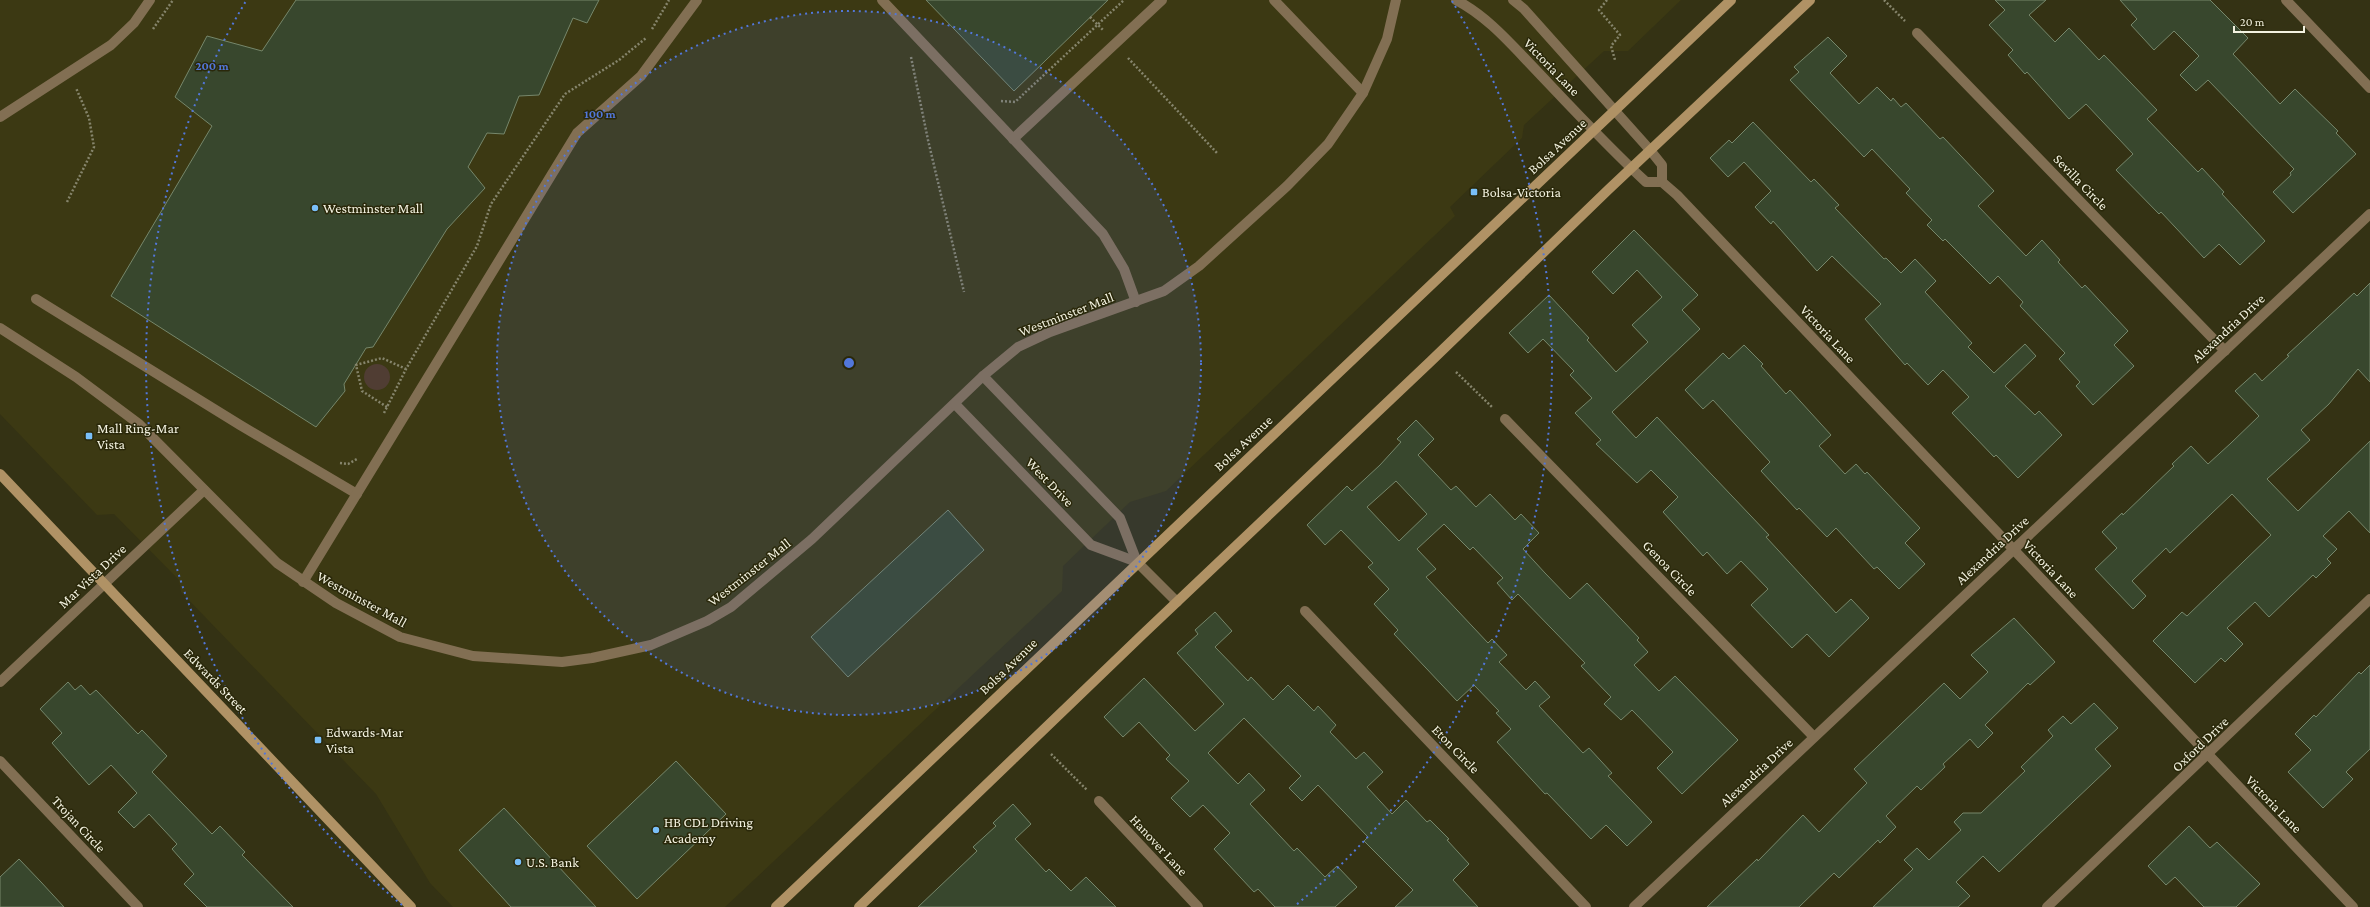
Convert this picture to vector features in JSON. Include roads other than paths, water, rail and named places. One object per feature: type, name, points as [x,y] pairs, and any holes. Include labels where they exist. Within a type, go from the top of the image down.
[{"type":"main road","name":"Bolsa Avenue","points":[[776,907],[1137,562],[1731,0]]},
{"type":"main road","points":[[859,907],[1631,168],[1810,0]]},
{"type":"main road","name":"Edwards Street","points":[[0,474],[411,907]]},
{"type":"street","points":[[0,118],[111,45],[134,23],[150,0]]},
{"type":"street","points":[[303,582],[578,133],[642,76],[698,0]]},
{"type":"street","points":[[882,0],[1103,234],[1124,269],[1136,302]]},
{"type":"street","points":[[1013,139],[1162,0]]},
{"type":"street","points":[[1274,0],[1363,93]]},
{"type":"street","name":"Westminster Mall","points":[[0,328],[117,406],[139,424],[277,563],[336,603],[400,638],[473,656],[562,662],[592,658],[651,645],[700,625],[731,607],[812,539],[983,376],[1018,347],[1050,332],[1164,291],[1199,266],[1271,201],[1328,144],[1363,93],[1388,39],[1396,0]]},
{"type":"street","name":"Victoria Lane","points":[[1456,0],[1475,10],[1501,34],[1593,131],[1646,182],[1662,182],[1682,200],[2014,549],[2208,756],[2353,907]]},
{"type":"street","name":"Victoria Lane","points":[[1513,0],[1524,9],[1650,150],[1662,165],[1662,182]]},
{"type":"street","points":[[2286,0],[2370,88]]},
{"type":"street","name":"Sevilla Circle","points":[[1917,33],[2225,351]]},
{"type":"street","name":"Alexandria Drive","points":[[1634,907],[2370,214]]},
{"type":"street","points":[[36,299],[214,409],[357,494]]},
{"type":"street","name":"West Drive","points":[[983,376],[1120,518],[1137,562],[1177,602]]},
{"type":"street","name":"West Drive","points":[[955,404],[1091,545],[1137,562]]},
{"type":"street","name":"Genoa Circle","points":[[1505,419],[1814,737]]},
{"type":"street","name":"Mar Vista Drive","points":[[0,682],[204,490]]},
{"type":"street","name":"Oxford Drive","points":[[2047,907],[2208,756],[2370,599]]},
{"type":"street","name":"Eton Circle","points":[[1305,611],[1586,907]]},
{"type":"street","name":"Trojan Circle","points":[[0,761],[138,907]]},
{"type":"street","name":"Hanover Lane","points":[[1099,801],[1198,907]]},
{"type":"place","name":"Bolsa-Victoria","points":[[1474,192]]},
{"type":"place","name":"Westminster Mall","points":[[315,208]]},
{"type":"place","name":"Mall Ring-Mar Vista","points":[[89,436]]},
{"type":"place","name":"Edwards-Mar Vista","points":[[318,740]]},
{"type":"place","name":"HB CDL Driving Academy","points":[[656,830]]},
{"type":"place","name":"U.S. Bank","points":[[518,862]]}]
